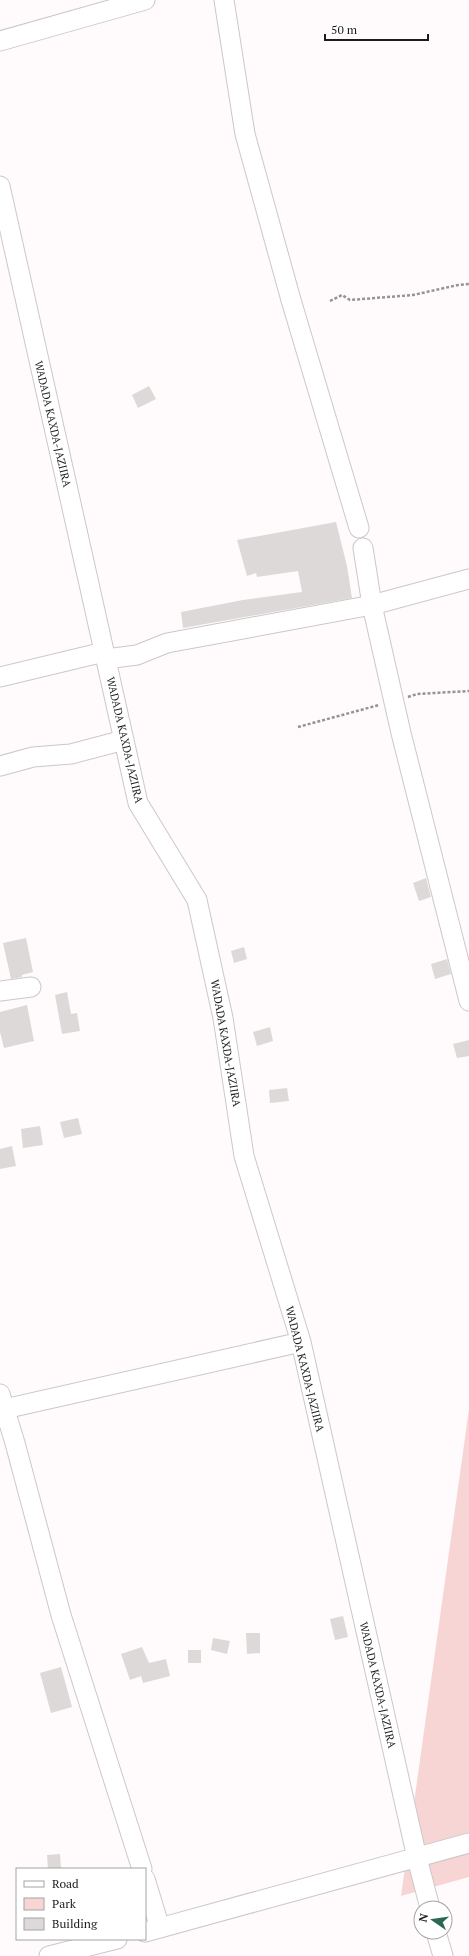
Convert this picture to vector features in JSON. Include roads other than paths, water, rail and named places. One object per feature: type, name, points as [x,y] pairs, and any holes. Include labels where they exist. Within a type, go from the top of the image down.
[{"type":"street","points":[[0,41],[144,0]]},
{"type":"street","points":[[224,0],[245,134],[291,300],[359,528]]},
{"type":"street","name":"WADADA KAXDA-JAZIIRA","points":[[0,186],[138,803],[197,900],[223,1018],[244,1156],[301,1342],[417,1858],[428,1900]]},
{"type":"street","points":[[364,548],[372,605],[402,733],[469,1002]]},
{"type":"street","points":[[0,677],[105,655],[137,655],[167,643],[372,605],[469,579]]},
{"type":"street","points":[[0,766],[33,757],[70,754],[124,740]]},
{"type":"street","points":[[0,991],[31,987]]},
{"type":"street","points":[[142,1868],[61,1614],[2,1404],[301,1342]]},
{"type":"street","points":[[146,1886],[153,1930],[469,1843]]},
{"type":"street","points":[[49,1956],[113,1940]]},
{"type":"street","points":[[438,1940],[443,1956]]}]
